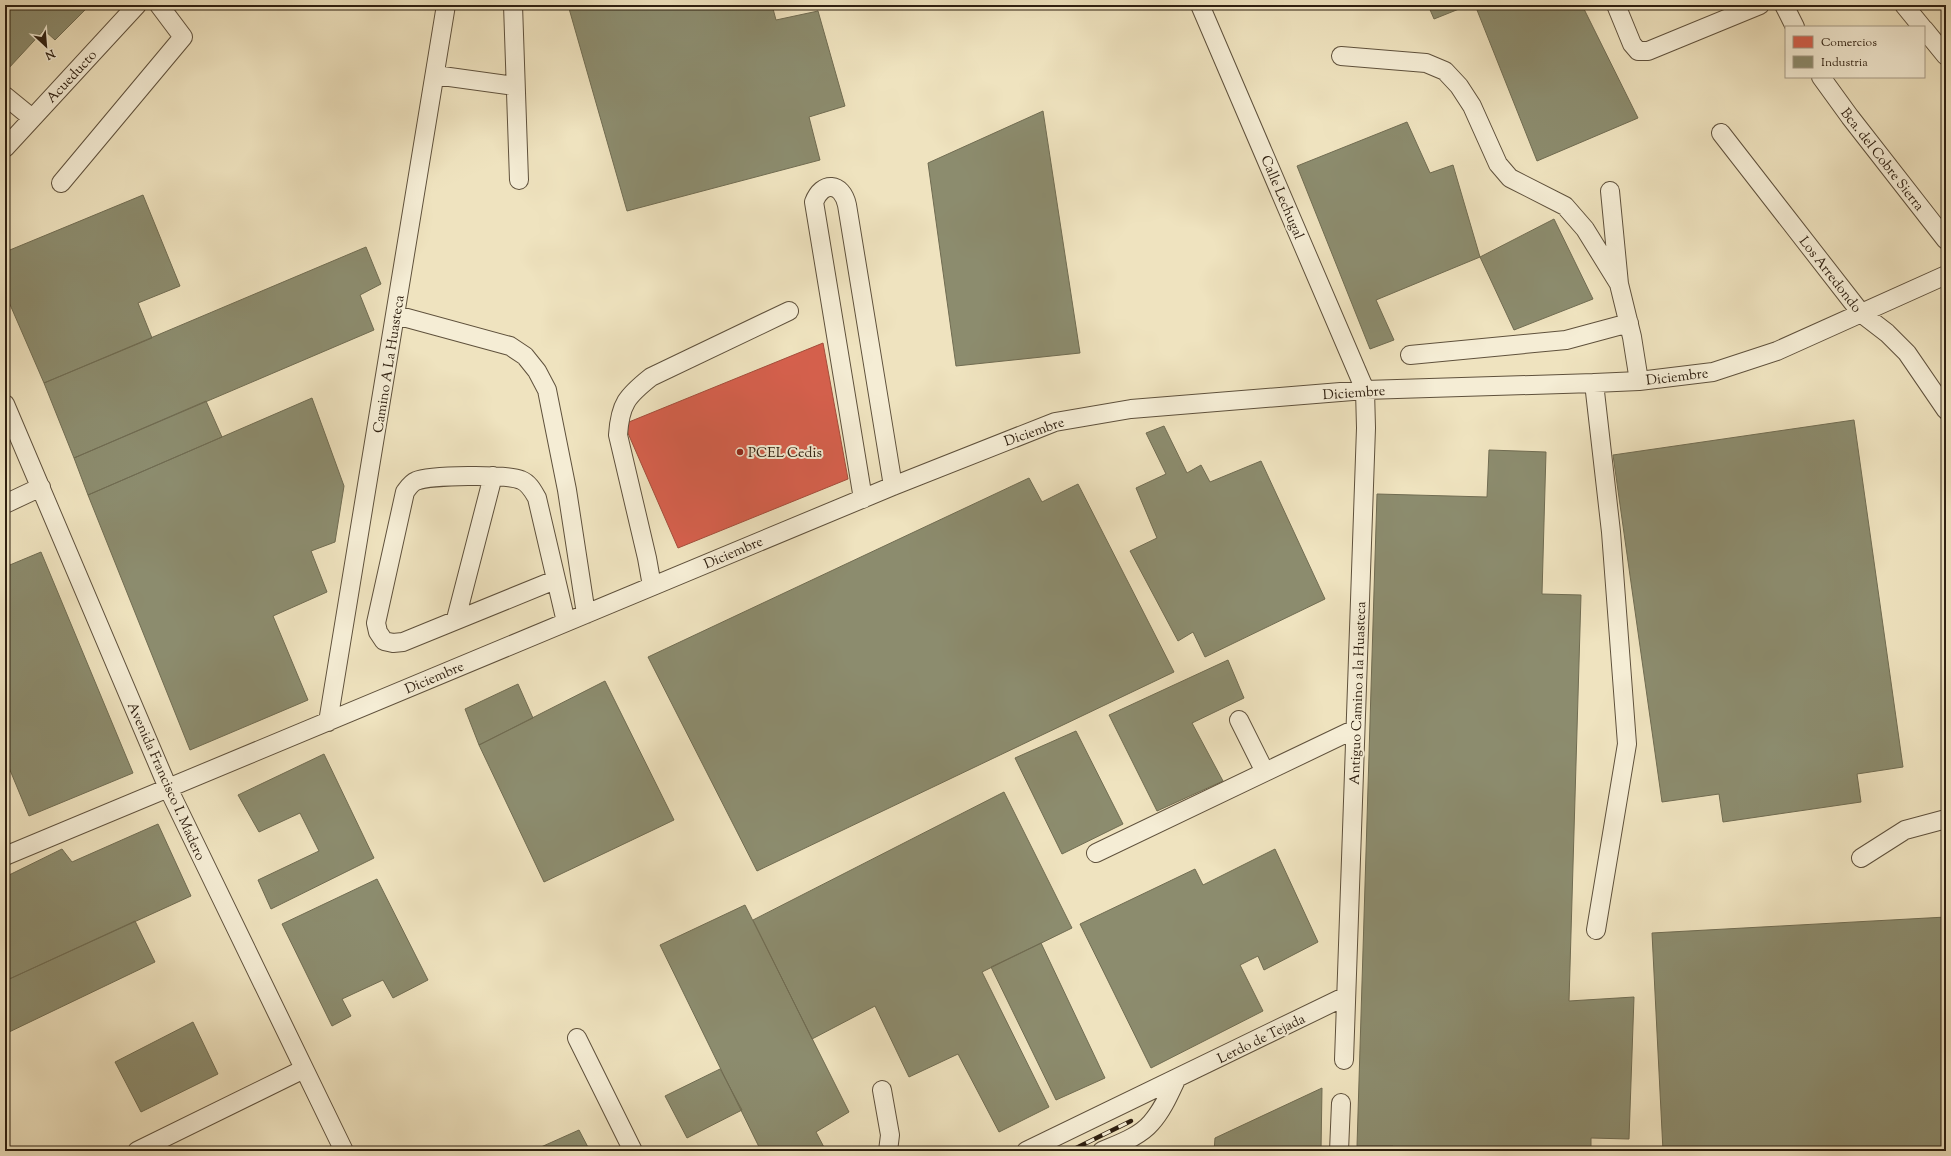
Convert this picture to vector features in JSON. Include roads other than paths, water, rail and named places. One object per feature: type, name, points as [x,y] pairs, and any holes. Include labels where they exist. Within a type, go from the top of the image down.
[{"type":"street","name":"Acueducto","points":[[5,148],[137,5]]},
{"type":"street","points":[[60,183],[183,37],[159,5]]},
{"type":"street","name":"Camino A La Huasteca","points":[[328,722],[446,5]]},
{"type":"street","points":[[513,5],[519,180]]},
{"type":"street","name":"Calle Lechugal","points":[[1200,5],[1365,390]]},
{"type":"street","points":[[1616,5],[1632,44],[1638,51],[1648,51],[1760,5]]},
{"type":"street","points":[[1784,5],[1794,26]]},
{"type":"street","points":[[1904,5],[1921,26]]},
{"type":"street","points":[[1925,30],[1942,46]]},
{"type":"street","points":[[1341,56],[1426,63],[1445,72],[1459,86],[1472,106],[1498,164],[1510,178],[1565,206],[1585,228],[1619,284]]},
{"type":"street","points":[[435,75],[515,86]]},
{"type":"street","name":"Bca. del Cobre Sierra","points":[[1822,78],[1850,117],[1946,240]]},
{"type":"street","points":[[5,96],[32,118]]},
{"type":"street","name":"Los Arredondo","points":[[1721,133],[1861,313],[1887,333],[1907,353],[1944,403]]},
{"type":"street","points":[[863,499],[814,202],[817,195],[831,187],[838,187],[846,197],[893,486]]},
{"type":"street","points":[[1610,191],[1619,284],[1629,323],[1639,381]]},
{"type":"street","name":"Diciembre","points":[[5,856],[893,486],[1055,422],[1131,409],[1365,390],[1639,381],[1713,372],[1746,363],[1777,351],[1946,275]]},
{"type":"street","points":[[652,586],[647,558],[618,435],[619,415],[632,392],[651,377],[789,311]]},
{"type":"street","points":[[396,315],[510,346],[525,356],[537,371],[547,390],[567,490],[586,614]]},
{"type":"street","points":[[1410,355],[1566,340],[1629,323]]},
{"type":"street","points":[[1594,383],[1611,532],[1627,744],[1596,930]]},
{"type":"street","name":"Antiguo Camino a la Huasteca","points":[[1344,1060],[1366,428],[1365,390]]},
{"type":"street","name":"Avenida Francisco I. Madero","points":[[5,404],[168,788],[344,1151]]},
{"type":"street","points":[[555,580],[403,642],[393,643],[384,641],[378,632],[376,623],[405,492],[416,481],[426,479],[493,476],[509,477],[522,480],[532,488],[537,498],[566,622]]},
{"type":"street","points":[[456,620],[493,476]]},
{"type":"street","points":[[5,503],[41,487]]},
{"type":"street","points":[[1239,720],[1265,772]]},
{"type":"street","points":[[1096,853],[1355,728]]},
{"type":"street","points":[[1860,858],[1905,830],[1946,819]]},
{"type":"street","name":"Lerdo de Tejada","points":[[1036,1149],[1346,996]]},
{"type":"street","points":[[577,1038],[633,1151]]},
{"type":"street","points":[[137,1151],[304,1069]]},
{"type":"street","points":[[1102,1151],[1133,1136],[1150,1124],[1164,1105],[1176,1080]]},
{"type":"street","points":[[882,1090],[890,1135],[888,1151]]},
{"type":"street","points":[[1339,1151],[1341,1103]]},
{"type":"railway","points":[[1070,1151],[1131,1121]]},
{"type":"place","name":"PCEL Cedis","points":[[740,452]]}]
